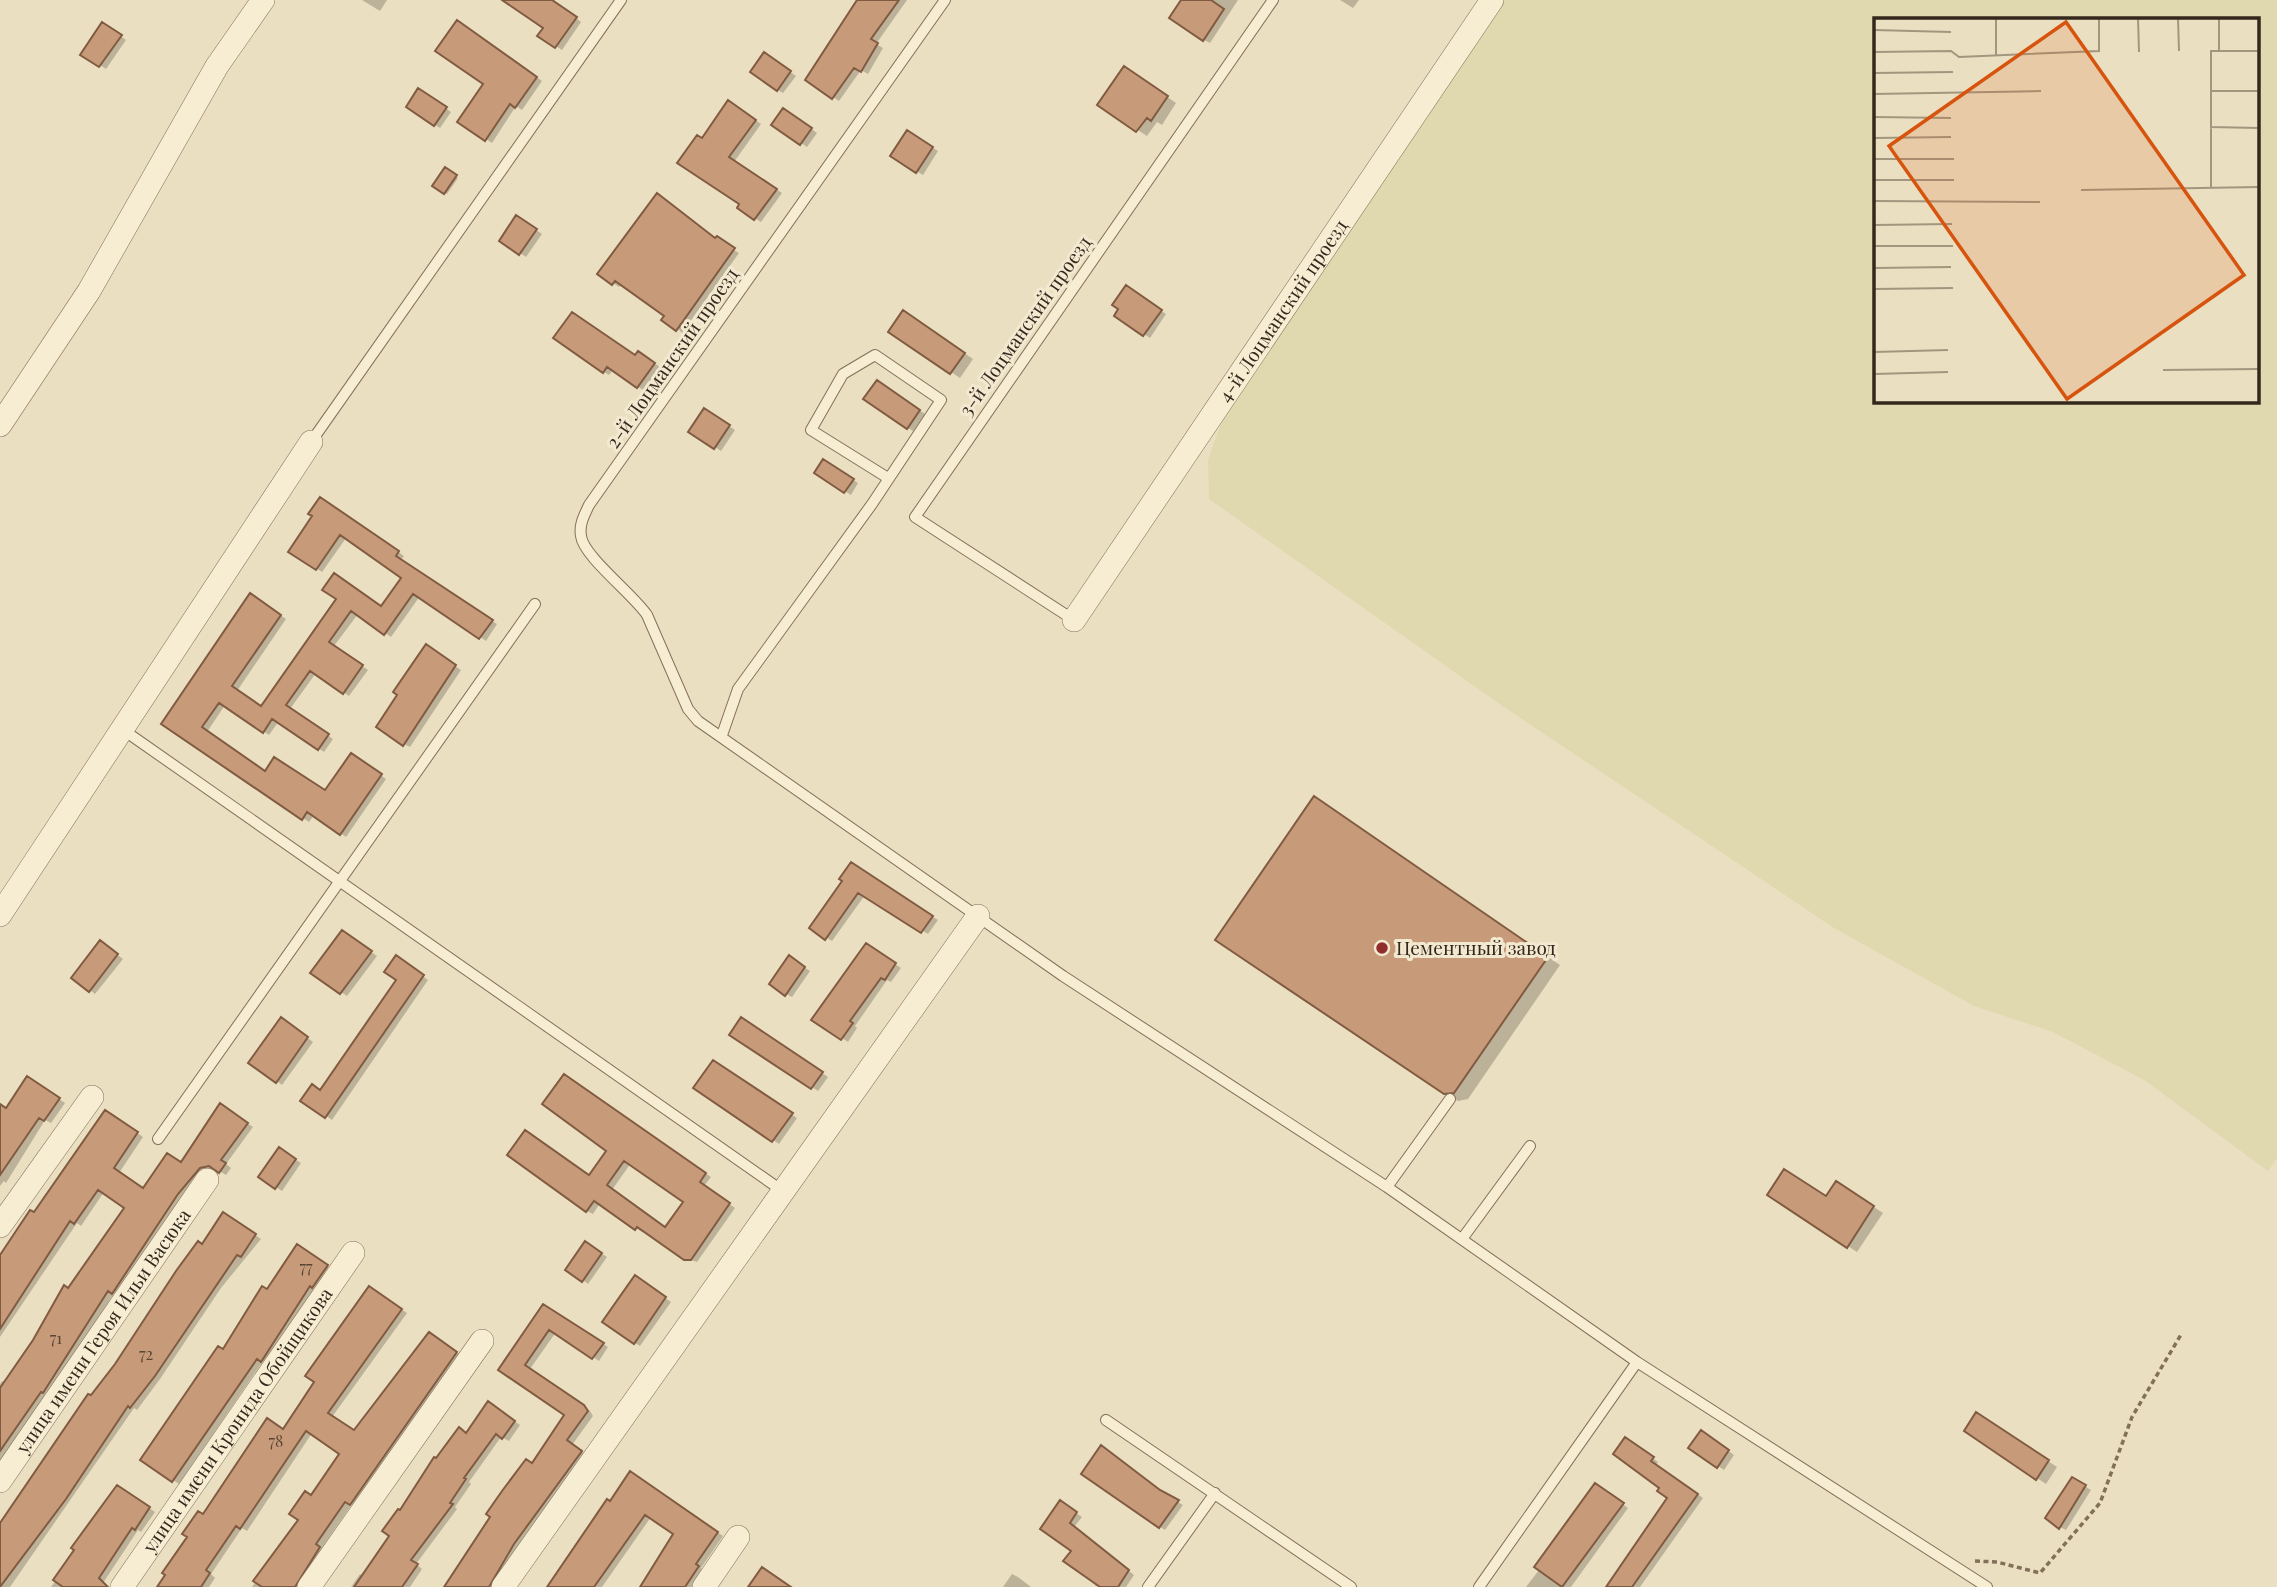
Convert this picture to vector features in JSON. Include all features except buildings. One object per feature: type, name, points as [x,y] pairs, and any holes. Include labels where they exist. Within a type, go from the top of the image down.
[{"type":"street","points":[[0,425],[89,291],[217,66],[263,0]]},
{"type":"street","name":"4-й Лоцманский проезд","points":[[1073,620],[1492,0]]},
{"type":"street","points":[[0,915],[311,442]]},
{"type":"street","points":[[503,1587],[978,916]]},
{"type":"street","points":[[0,1226],[92,1097]]},
{"type":"street","name":"улица имени Героя Ильи Васюка","points":[[0,1481],[207,1181]]},
{"type":"street","name":"улица имени Кронида Обойщикова","points":[[122,1587],[353,1253]]},
{"type":"street","points":[[309,1587],[482,1341]]},
{"type":"street","points":[[704,1587],[738,1537]]},
{"type":"lane","points":[[311,442],[621,0]]},
{"type":"lane","name":"2-й Лоцманский проезд","points":[[945,0],[589,505],[581,522],[581,540],[639,602],[647,615],[690,712],[1063,976],[1387,1187],[1637,1362],[1987,1587]]},
{"type":"lane","name":"3-й Лоцманский проезд","points":[[1073,620],[915,517],[1273,0]]},
{"type":"lane","points":[[722,735],[738,689],[888,478],[941,400],[875,355],[843,374],[811,430],[888,478]]},
{"type":"lane","points":[[158,1139],[535,604]]},
{"type":"lane","points":[[122,729],[784,1192]]},
{"type":"lane","points":[[1387,1187],[1450,1099]]},
{"type":"lane","points":[[1462,1239],[1530,1146]]},
{"type":"lane","points":[[1479,1587],[1637,1362]]},
{"type":"lane","points":[[1106,1420],[1352,1587]]},
{"type":"lane","points":[[1148,1587],[1215,1493]]},
{"type":"path","points":[[1946,1560],[1997,1562],[2040,1573],[2099,1503],[2132,1417],[2182,1333]]},
{"type":"shaded area","points":[[1504,0],[2277,0],[2277,1158],[2268,1171],[2144,1080],[2053,1032],[1974,1006],[1834,928],[1501,705],[1209,499],[1208,460],[1225,412]]},
{"type":"place","name":"Цементный завод","points":[[1382,948]]}]
